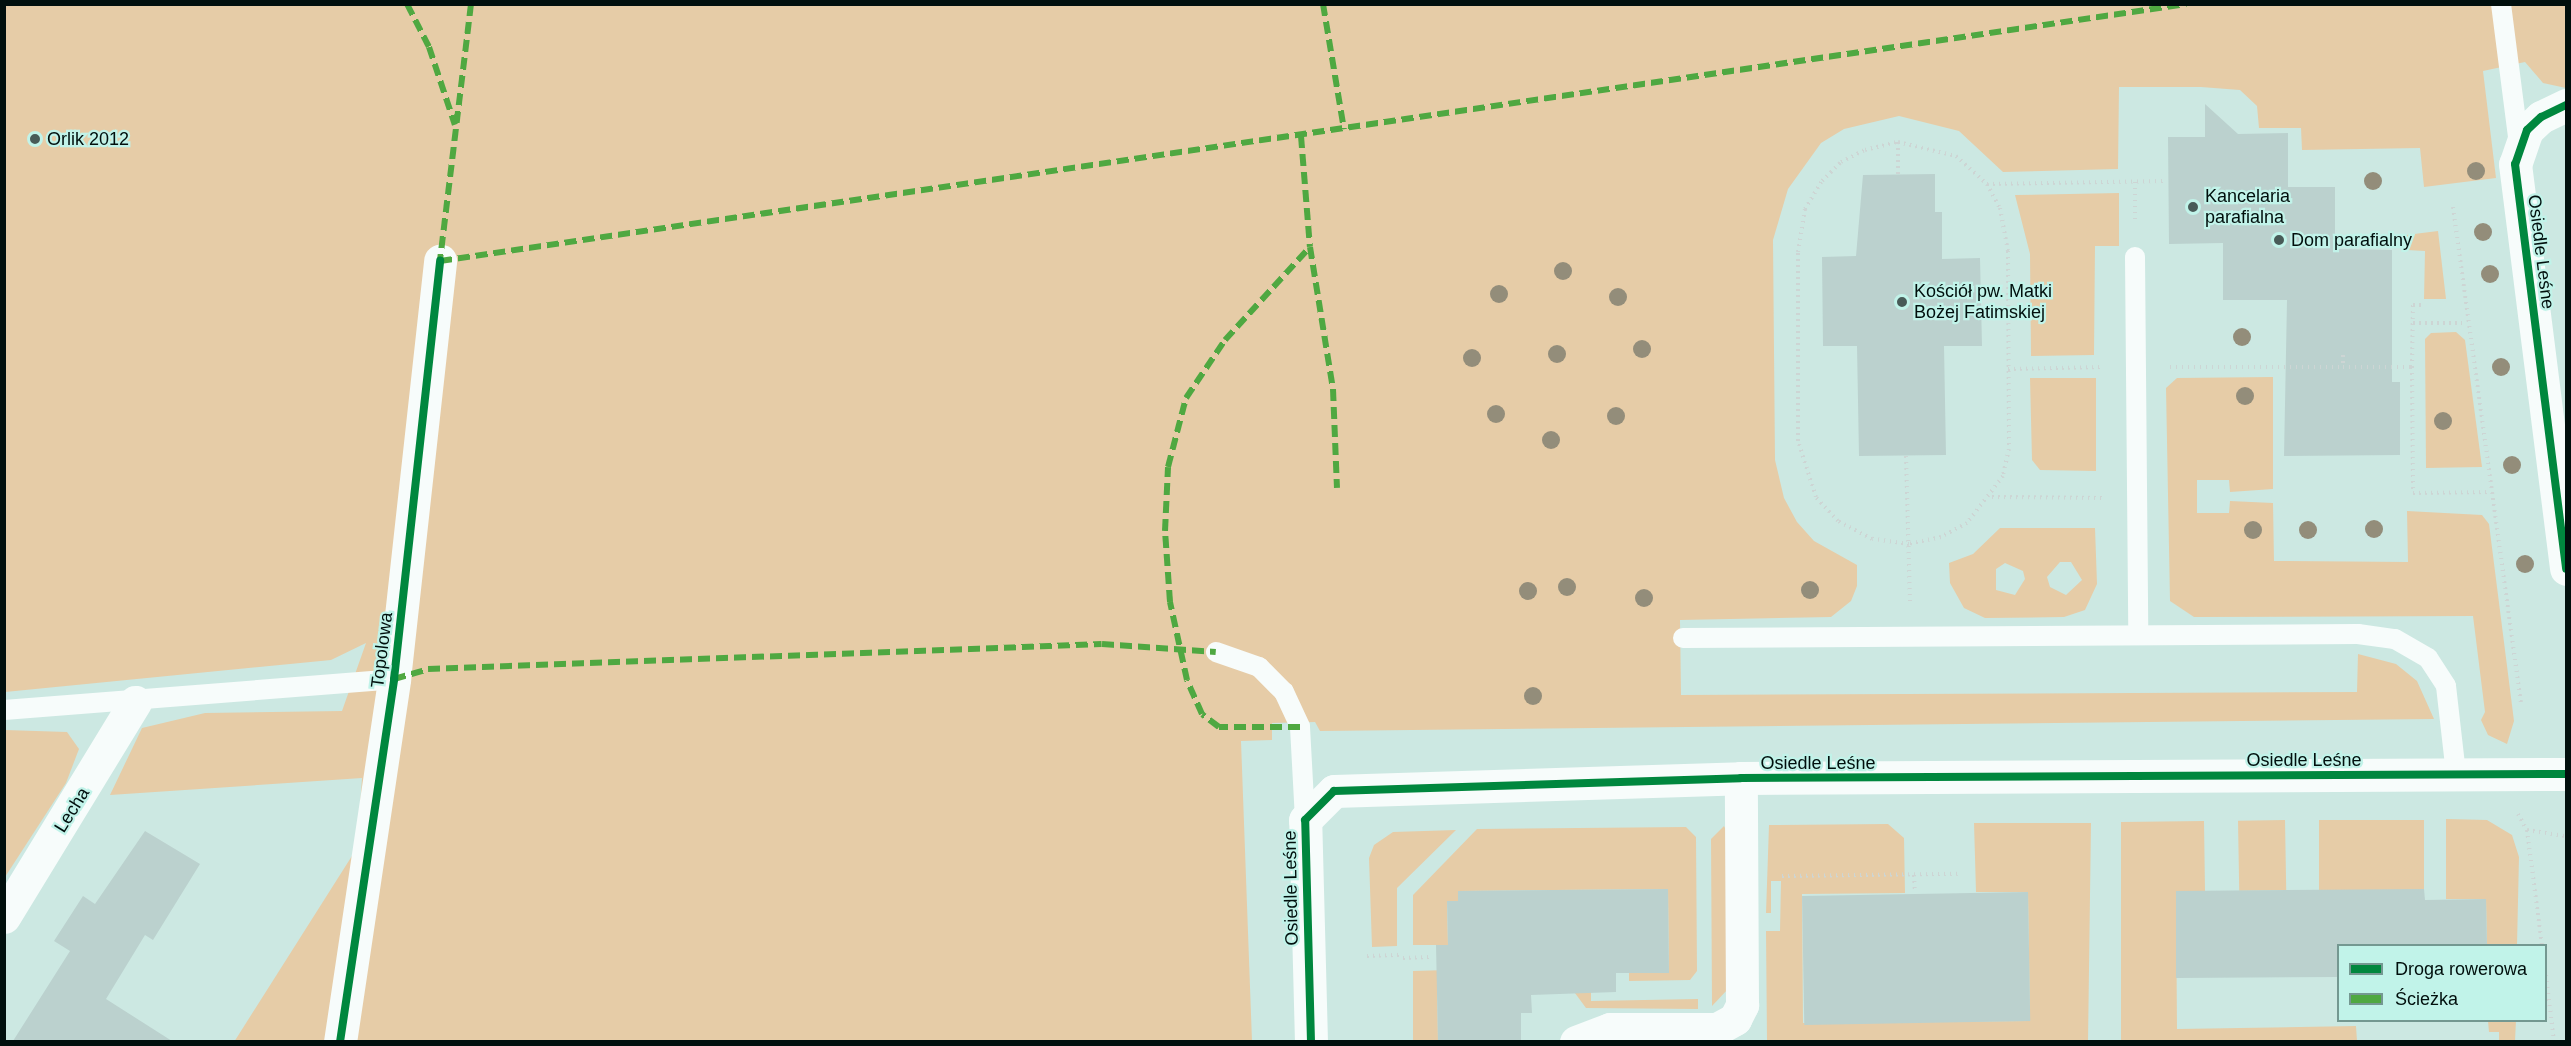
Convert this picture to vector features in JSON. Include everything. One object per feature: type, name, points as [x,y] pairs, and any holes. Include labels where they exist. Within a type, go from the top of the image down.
[{"type":"street","points":[[2519,145],[2541,117],[2566,105]]},
{"type":"street","name":"Osiedle Leśne","points":[[2519,145],[2515,164],[2566,569]]},
{"type":"street","name":"Topolowa","points":[[340,1041],[394,679],[440,261]]},
{"type":"street","name":"Lecha","points":[[4,917],[135,702]]},
{"type":"street","name":"Osiedle Leśne","points":[[1311,1041],[1305,820],[1317,802],[1353,788],[1741,778],[2566,774]]},
{"type":"street","name":"Osiedle Leśne","points":[[1576,1041],[1610,1029],[1717,1029],[1735,1018],[1742,1005],[1741,778]]},
{"type":"lane","points":[[2501,4],[2519,145]]},
{"type":"lane","points":[[2135,257],[2138,635]]},
{"type":"lane","points":[[1683,639],[2358,634],[2395,639],[2428,658],[2446,686],[2456,774]]},
{"type":"lane","points":[[1215,652],[1259,667],[1284,692],[1300,727],[1305,820]]},
{"type":"lane","points":[[4,710],[135,702],[394,679]]},
{"type":"path","points":[[1898,142],[1898,175]]},
{"type":"path","points":[[1898,142],[1956,156],[1987,184],[2000,208],[2008,251],[2009,449],[1992,497],[1967,523],[1941,537],[1909,544],[1872,539],[1838,521],[1816,497],[1798,441],[1798,252],[1806,209],[1822,181],[1841,162],[1865,150],[1898,142]]},
{"type":"path","points":[[1987,184],[2163,181]]},
{"type":"path","points":[[2135,182],[2135,257]]},
{"type":"path","points":[[2453,207],[2521,702]]},
{"type":"path","points":[[2425,305],[2414,305],[2412,367],[2414,493],[2491,492]]},
{"type":"path","points":[[2414,322],[2468,324]]},
{"type":"path","points":[[2343,355],[2343,368]]},
{"type":"path","points":[[2008,369],[2136,366],[2412,367]]},
{"type":"path","points":[[1906,456],[1911,638]]},
{"type":"path","points":[[1992,497],[2136,498]]},
{"type":"path","points":[[2514,773],[2514,808],[2527,830],[2542,944]]},
{"type":"path","points":[[2527,830],[2566,836]]},
{"type":"path","points":[[1776,887],[1776,876],[1958,874]]},
{"type":"path","points":[[1914,875],[1915,893]]},
{"type":"path","points":[[1367,956],[1429,957]]},
{"type":"path","points":[[2547,983],[2554,1041]]},
{"type":"shaded area","points":[[2566,4],[2566,88],[2543,83],[2525,62],[2483,71],[2496,178],[2424,187],[2420,148],[2302,150],[2301,128],[2259,128],[2257,106],[2240,90],[2201,87],[2119,87],[2118,169],[2003,172],[1959,131],[1899,116],[1844,129],[1821,143],[1788,189],[1773,240],[1775,460],[1784,498],[1797,522],[1814,541],[1857,565],[1857,586],[1851,601],[1831,617],[1680,620],[1681,695],[2357,692],[2358,654],[2396,664],[2417,681],[2434,719],[1320,731],[1315,722],[1272,723],[1272,740],[1241,741],[1252,1041],[234,1042],[357,848],[362,778],[110,795],[142,728],[205,713],[342,711],[366,643],[331,660],[5,692],[4,5]]},
{"type":"shaded area","points":[[2119,193],[2119,246],[2095,246],[2094,355],[2031,356],[2030,254],[2015,195]]},
{"type":"shaded area","points":[[2438,231],[2446,299],[2424,299],[2425,251],[2407,250],[2406,235]]},
{"type":"shaded area","points":[[2456,332],[2465,340],[2482,467],[2426,468],[2425,339],[2431,333]]},
{"type":"shaded area","points":[[2273,377],[2273,489],[2230,492],[2229,480],[2197,480],[2197,513],[2229,513],[2230,501],[2273,503],[2274,561],[2408,562],[2407,511],[2482,515],[2489,524],[2514,721],[2507,744],[2488,735],[2481,720],[2485,712],[2473,616],[2194,617],[2170,601],[2166,388],[2177,378]]},
{"type":"shaded area","points":[[2030,378],[2096,378],[2096,471],[2040,470],[2032,460]]},
{"type":"shaded area","points":[[2000,528],[2095,528],[2097,584],[2085,610],[2064,617],[1985,618],[1964,608],[1950,583],[1949,563],[1973,554]],"holes":[[[2060,562],[2071,562],[2082,580],[2066,595],[2050,587],[2047,577]],[[2005,563],[2023,571],[2025,579],[2015,595],[1996,590],[1996,569]]]},
{"type":"shaded area","points":[[5,730],[67,732],[79,749],[66,783],[5,877]]},
{"type":"shaded area","points":[[2446,819],[2487,820],[2512,835],[2519,857],[2517,944],[2487,944],[2486,899],[2446,899]]},
{"type":"shaded area","points":[[2285,820],[2286,890],[2239,891],[2238,821]]},
{"type":"shaded area","points":[[2319,820],[2424,820],[2424,890],[2319,890]]},
{"type":"shaded area","points":[[2204,821],[2205,891],[2176,892],[2177,1029],[2356,1026],[2357,1041],[2121,1041],[2121,822]]},
{"type":"shaded area","points":[[1974,823],[2091,823],[2088,1042],[1767,1041],[1766,931],[1780,931],[1781,881],[1771,881],[1771,913],[1766,913],[1769,825],[1888,824],[1904,838],[1905,893],[1802,894],[1803,1023],[2030,1021],[2028,892],[1976,892]]},
{"type":"shaded area","points":[[1724,826],[1729,836],[1729,988],[1712,1006],[1711,839]]},
{"type":"shaded area","points":[[1686,827],[1696,837],[1697,971],[1690,980],[1629,981],[1629,973],[1669,973],[1668,889],[1458,891],[1458,901],[1447,902],[1448,945],[1413,945],[1413,895],[1477,829]]},
{"type":"shaded area","points":[[1456,830],[1397,888],[1397,946],[1372,947],[1369,858],[1374,845],[1393,832]]},
{"type":"shaded area","points":[[1448,970],[1437,984],[1438,1041],[1413,1041],[1413,971]]},
{"type":"shaded area","points":[[1591,974],[1591,1001],[1698,999],[1698,1009],[1586,1008],[1572,989]]},
{"type":"shaded area","points":[[2488,1022],[2516,1022],[2515,1041],[2499,1041],[2499,1032],[2489,1032]]},
{"type":"building","name":"Dom parafialny","points":[[2205,104],[2238,134],[2288,133],[2288,187],[2335,187],[2335,249],[2392,250],[2392,382],[2400,382],[2400,455],[2284,456],[2287,300],[2223,300],[2223,243],[2169,244],[2168,137],[2205,137]]},
{"type":"building","name":"Kościół pw. Matki Bożej Fatimskiej","points":[[1935,174],[1935,212],[1942,212],[1942,259],[1980,258],[1982,346],[1944,346],[1946,455],[1859,456],[1857,346],[1823,346],[1822,257],[1856,256],[1863,175]]},
{"type":"building","points":[[145,831],[200,864],[153,940],[145,935],[106,999],[172,1041],[13,1041],[70,951],[54,941],[83,896],[95,904]]},
{"type":"building","points":[[1668,889],[1669,973],[1616,973],[1616,992],[1531,995],[1532,1013],[1521,1013],[1521,1041],[1438,1041],[1436,945],[1448,945],[1447,901],[1458,901],[1458,891]]},
{"type":"building","points":[[2424,889],[2425,900],[2486,899],[2487,944],[2337,944],[2337,977],[2176,978],[2176,891]]},
{"type":"building","points":[[2028,892],[2030,1021],[1804,1025],[1802,896]]},
{"type":"marked path","points":[[407,4],[429,47],[455,125]]},
{"type":"marked path","points":[[471,4],[440,261],[2186,4]]},
{"type":"marked path","points":[[1323,4],[1344,129]]},
{"type":"marked path","points":[[1301,136],[1310,247],[1333,389],[1337,488]]},
{"type":"marked path","points":[[1300,727],[1219,727],[1202,714],[1187,680],[1170,602],[1165,531],[1168,467],[1186,398],[1225,340],[1310,247]]},
{"type":"marked path","points":[[394,679],[428,669],[1102,644],[1216,652]]},
{"type":"cycle path","points":[[2566,105],[2541,117],[2527,130],[2515,164],[2566,569]]},
{"type":"cycle path","points":[[340,1042],[394,679],[440,261]]},
{"type":"cycle path","points":[[1311,1042],[1305,820],[1334,791],[1741,778],[2566,774]]},
{"type":"place","name":"Orlik 2012","points":[[35,139]]},
{"type":"place","name":"Kancelaria parafialna","points":[[2193,207]]},
{"type":"place","name":"Dom parafialny","points":[[2279,240]]},
{"type":"place","name":"Kościół pw. Matki Bożej Fatimskiej","points":[[1902,302]]}]
